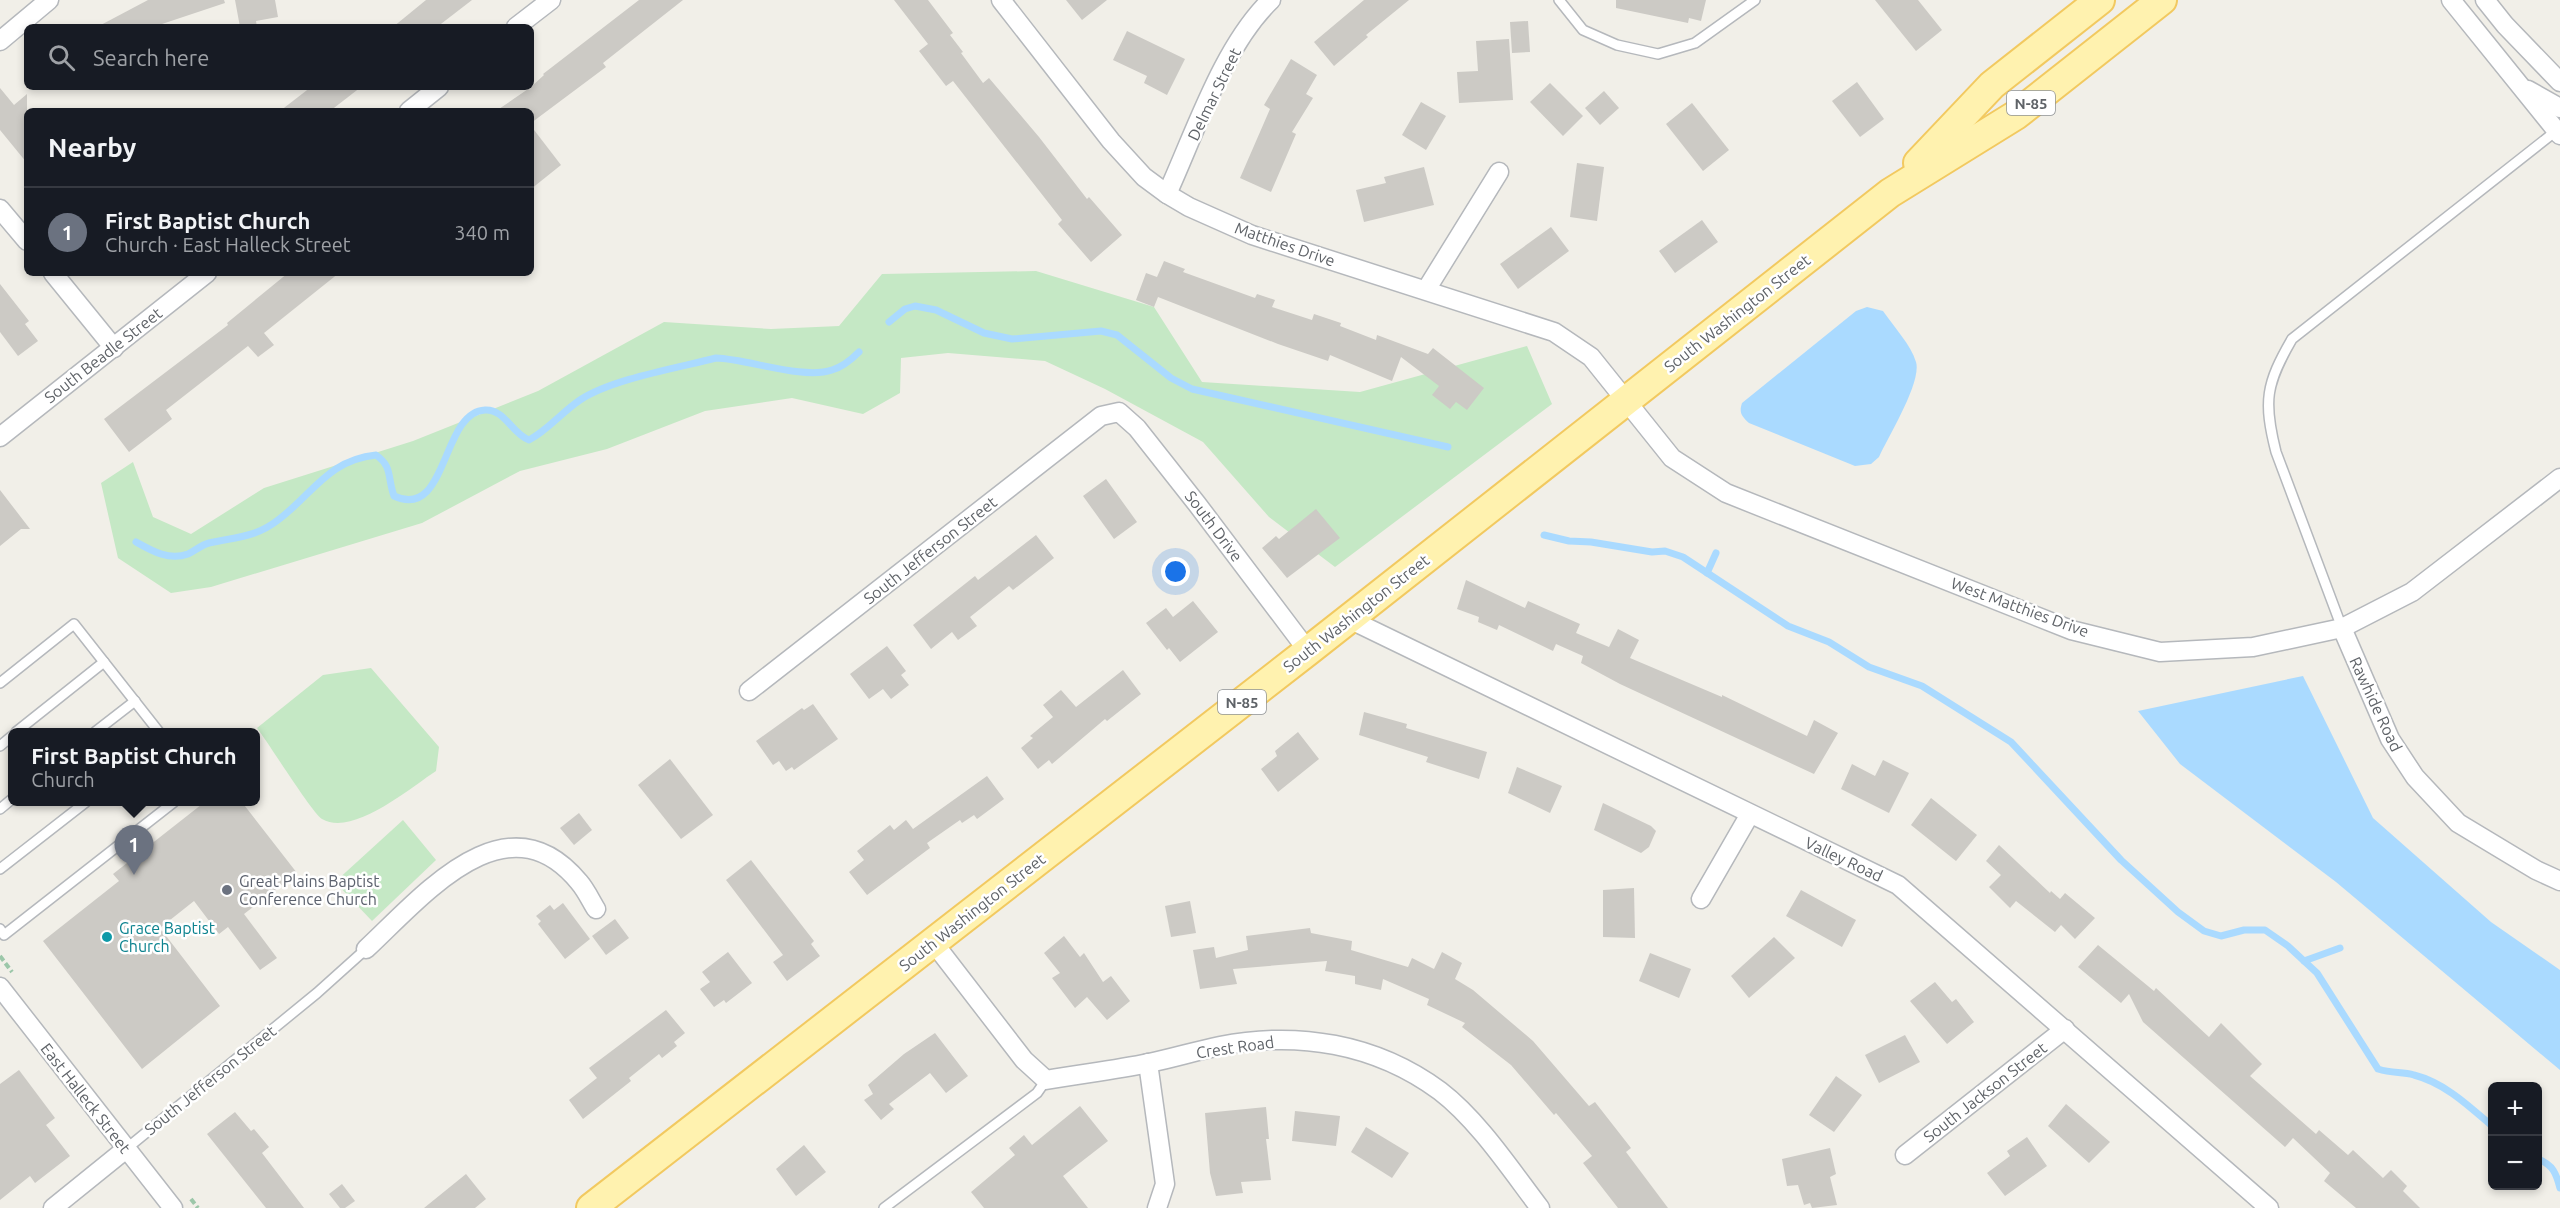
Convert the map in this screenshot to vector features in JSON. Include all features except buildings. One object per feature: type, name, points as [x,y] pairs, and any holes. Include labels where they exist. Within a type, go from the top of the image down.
[{"type":"main road","name":"South Washington Street","points":[[1890,193],[1992,85],[2100,0]]},
{"type":"main road","name":"South Washington Street","points":[[591,1208],[1349,619],[1890,193],[2016,114],[2162,0]]},
{"type":"street","points":[[0,40],[49,0]]},
{"type":"street","points":[[520,24],[551,0]]},
{"type":"street","name":"Matthies Drive","points":[[1001,0],[1111,141],[1144,177],[1167,195],[1252,235],[1554,332],[1592,357],[1628,400]]},
{"type":"street","name":"Delmar Street","points":[[1167,195],[1220,75],[1257,14],[1271,0]]},
{"type":"street","points":[[2451,0],[2558,133]]},
{"type":"street","points":[[2485,0],[2505,25],[2560,82]]},
{"type":"street","points":[[2517,82],[2560,108]]},
{"type":"street","points":[[413,108],[435,90]]},
{"type":"street","points":[[1426,290],[1499,172]]},
{"type":"street","points":[[0,209],[24,237]]},
{"type":"street","points":[[56,276],[114,348]]},
{"type":"street","name":"South Beadle Street","points":[[0,437],[203,276]]},
{"type":"street","name":"West Matthies Drive","points":[[1628,400],[1672,458],[1726,492],[2072,630],[2160,651],[2253,647],[2342,628],[2412,592],[2560,478]]},
{"type":"street","name":"South Drive","points":[[1112,414],[1119,412],[1137,428],[1308,651]]},
{"type":"street","name":"South Jefferson Street","points":[[749,691],[1101,416],[1112,414]]},
{"type":"street","name":"Valley Road","points":[[1349,619],[1898,885],[2269,1208]]},
{"type":"street","name":"Rawhide Road","points":[[2342,628],[2390,739],[2415,777],[2458,823],[2536,870],[2560,881]]},
{"type":"street","points":[[1701,899],[1750,814]]},
{"type":"street","points":[[366,950],[442,878],[487,852],[513,848],[536,850],[560,862],[580,883],[596,909]]},
{"type":"street","points":[[933,942],[1024,1060],[1046,1080]]},
{"type":"street","name":"East Halleck Street","points":[[0,987],[173,1208]]},
{"type":"street","name":"South Jackson Street","points":[[1905,1155],[2065,1029]]},
{"type":"street","name":"Crest Road","points":[[1046,1080],[1148,1063],[1221,1046],[1270,1040],[1313,1040],[1356,1049],[1399,1066],[1441,1092],[1485,1136],[1540,1208]]},
{"type":"street","points":[[1148,1063],[1165,1184],[1157,1208]]},
{"type":"street","name":"South Jefferson Street","points":[[53,1208],[126,1149]]},
{"type":"lane","points":[[1560,0],[1583,30],[1617,45],[1658,54],[1695,43],[1755,0]]},
{"type":"lane","points":[[2342,628],[2276,452],[2268,423],[2267,400],[2275,369],[2292,339],[2558,133]]},
{"type":"lane","points":[[0,683],[74,624],[156,728]]},
{"type":"lane","points":[[21,728],[104,662]]},
{"type":"lane","points":[[100,728],[135,701]]},
{"type":"lane","points":[[0,870],[80,806]]},
{"type":"lane","points":[[2,932],[167,806]]},
{"type":"lane","name":"South Jefferson Street","points":[[126,1149],[317,993],[366,950]]},
{"type":"lane","points":[[884,1208],[1037,1093],[1046,1080]]},
{"type":"green space","points":[[1036,271],[1154,307],[1202,382],[1360,392],[1527,346],[1552,404],[1335,567],[1269,517],[1203,442],[1105,389],[1045,361],[948,353],[901,358],[900,393],[863,414],[792,398],[705,411],[607,449],[520,471],[422,523],[211,587],[171,593],[118,558],[101,483],[133,462],[153,517],[191,534],[264,488],[413,441],[538,391],[664,322],[771,329],[839,326],[882,274]]},
{"type":"green space","points":[[371,668],[439,747],[436,771],[381,808],[365,816],[335,823],[322,819],[317,814],[260,732],[260,728],[257,728],[323,675]]},
{"type":"green space","points":[[403,820],[436,860],[372,921],[335,882]]},
{"type":"water","points":[[1867,307],[1883,311],[1914,356],[1917,371],[1903,410],[1879,457],[1871,464],[1855,466],[1749,423],[1744,418],[1741,414],[1742,403],[1856,311]]},
{"type":"water","points":[[2303,676],[2373,818],[2491,922],[2560,970],[2560,1070],[2336,882],[2180,764],[2138,711]]},
{"type":"waterway","points":[[889,322],[905,309],[915,306],[936,310],[984,333],[1012,339],[1101,331],[1117,335],[1171,378],[1192,389],[1448,447]]},
{"type":"waterway","points":[[136,542],[167,556],[181,556],[209,543],[253,534],[278,520],[333,471],[359,458],[376,455],[387,468],[394,496],[412,500],[425,493],[435,480],[460,428],[471,415],[485,410],[498,413],[518,433],[529,440],[580,400],[609,386],[645,375],[716,358],[791,371],[820,372],[839,367],[859,352]]},
{"type":"waterway","points":[[1544,535],[1569,541],[1591,542],[1652,552],[1665,551],[1683,557],[1788,626],[1829,642],[1869,667],[1922,686],[2011,742],[2121,860],[2178,912],[2204,931],[2221,936],[2244,930],[2265,930],[2288,946],[2317,973],[2378,1069],[2410,1074],[2436,1084],[2456,1096],[2488,1123]]},
{"type":"waterway","points":[[1707,573],[1716,553]]},
{"type":"waterway","points":[[2304,961],[2340,948]]},
{"type":"waterway","points":[[2542,1161],[2553,1170],[2560,1188]]},
{"type":"place","name":"First Baptist Church","points":[[134,875]]},
{"type":"place","name":"Great Plains Baptist Conference Church","points":[[227,890]]},
{"type":"place","name":"Grace Baptist Church","points":[[107,937]]}]
